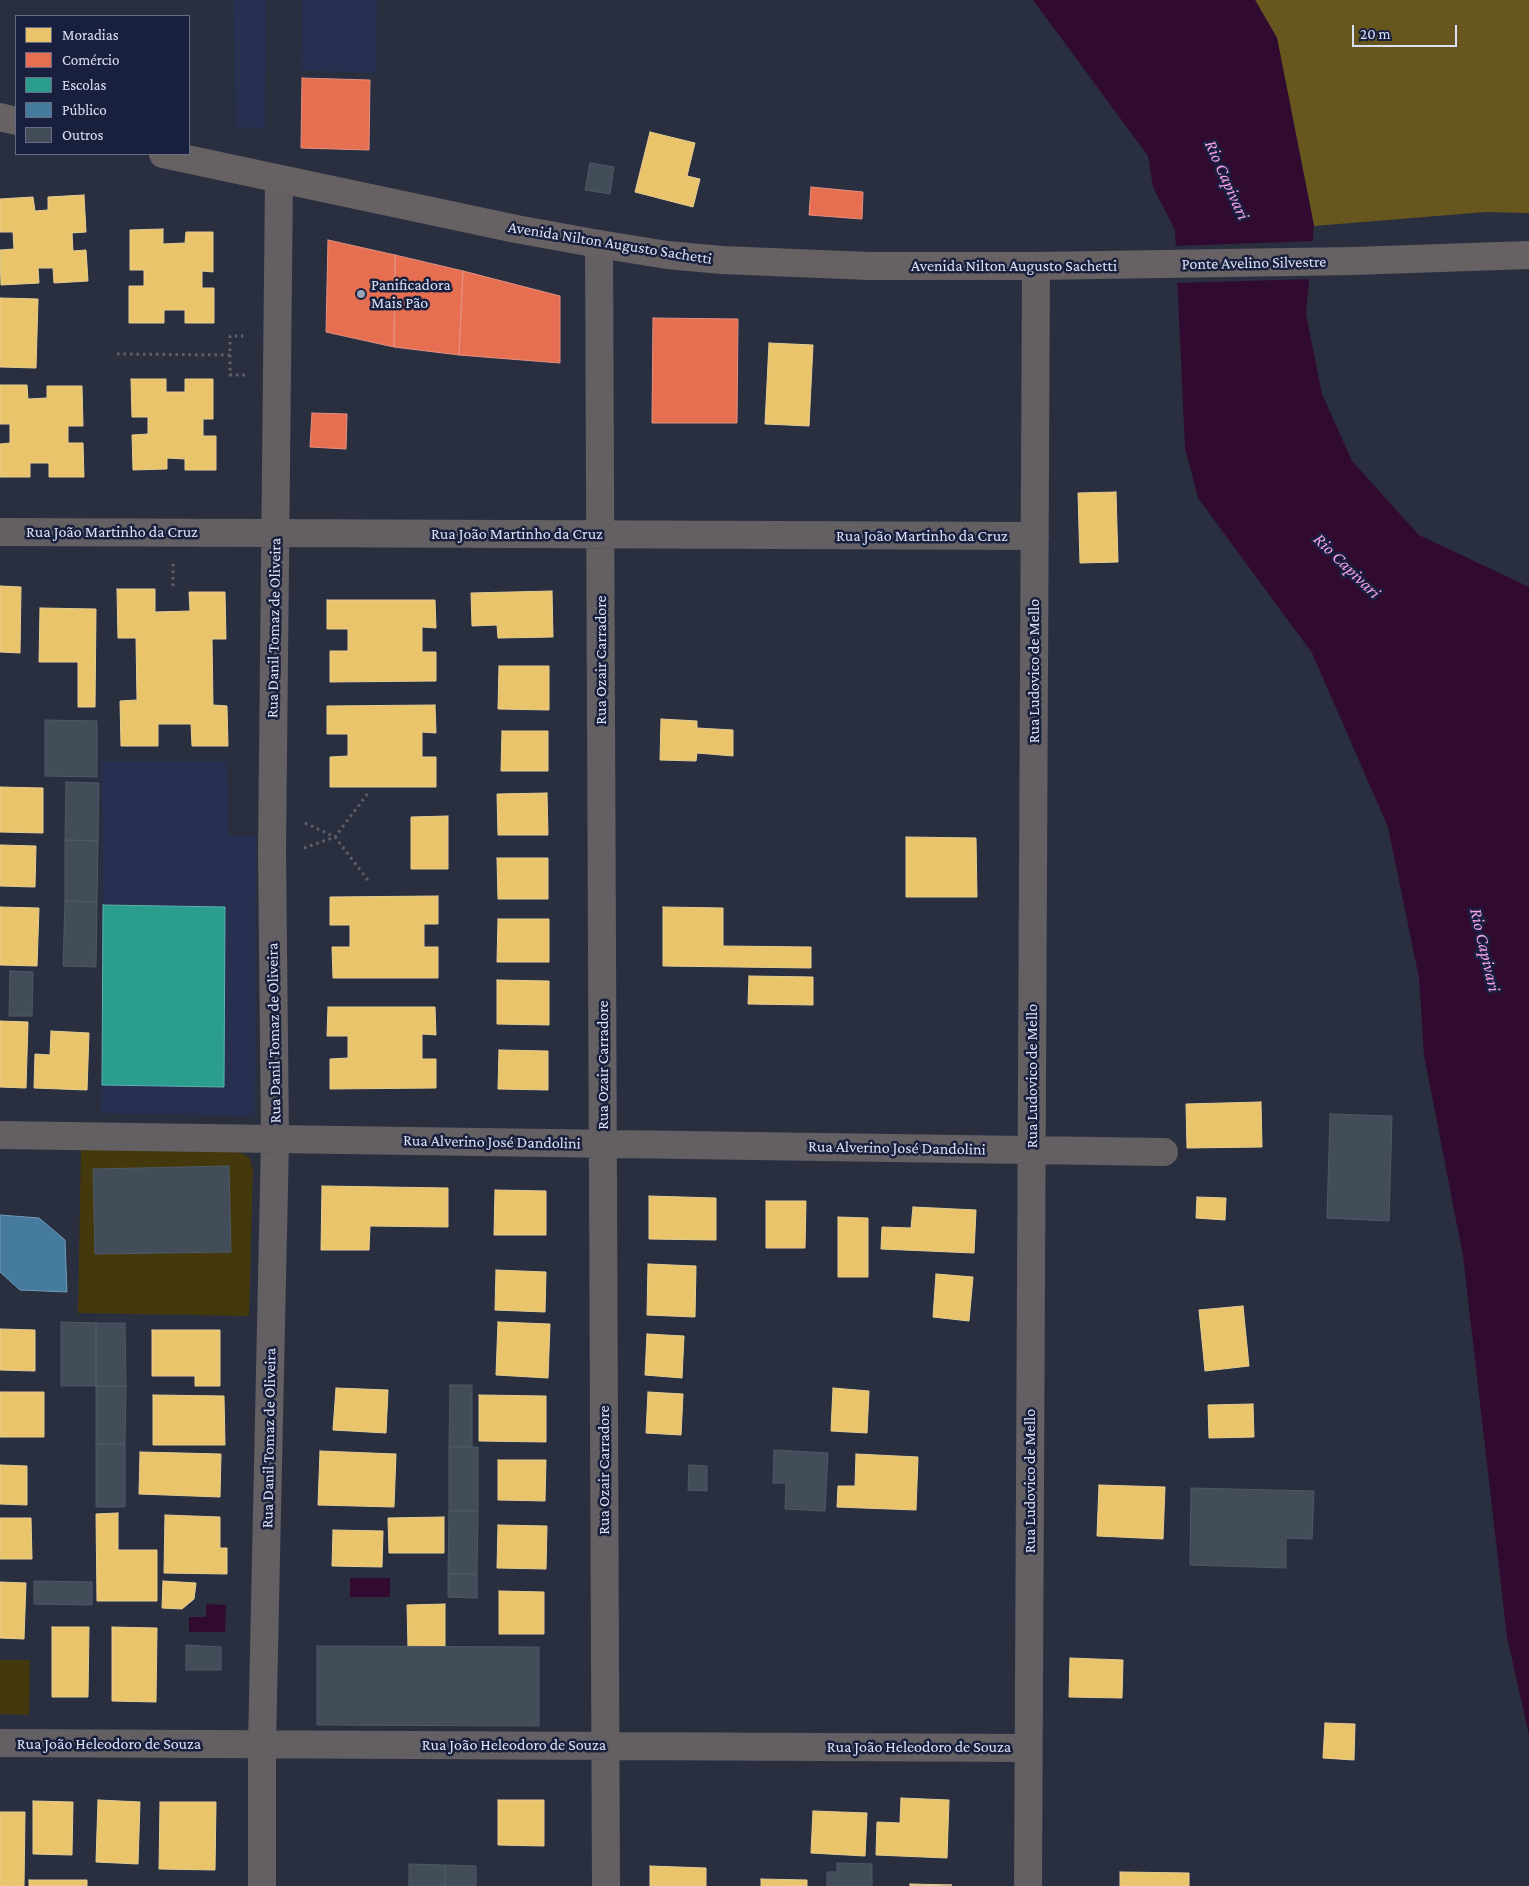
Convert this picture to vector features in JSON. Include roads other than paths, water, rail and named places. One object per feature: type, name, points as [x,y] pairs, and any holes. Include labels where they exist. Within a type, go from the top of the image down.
[{"type":"main road","points":[[0,117],[15,121]]},
{"type":"main road","name":"Avenida Nilton Augusto Sachetti","points":[[166,155],[279,180],[599,244],[667,255],[742,261],[869,266],[1156,265]]},
{"type":"main road","name":"Ponte Avelino Silvestre","points":[[1156,265],[1529,255]]},
{"type":"street","name":"Rua Danil Tomaz de Oliveira","points":[[262,1886],[262,1744],[275,1139],[272,818],[279,180]]},
{"type":"street","name":"Rua Ozair Carradore","points":[[599,244],[606,1886]]},
{"type":"street","name":"Rua Ludovico de Mello","points":[[1028,1886],[1036,266]]},
{"type":"street","name":"Rua João Martinho da Cruz","points":[[0,532],[1035,536]]},
{"type":"street","name":"Rua Alverino José Dandolini","points":[[0,1135],[1164,1152]]},
{"type":"street","name":"Rua João Heleodoro de Souza","points":[[0,1743],[1028,1748]]},
{"type":"water","name":"Rio Capivari","points":[[1033,0],[1255,0],[1277,38],[1314,226],[1306,314],[1322,394],[1352,461],[1419,535],[1529,587],[1529,1735],[1507,1637],[1463,1256],[1424,1055],[1419,978],[1388,827],[1312,653],[1198,498],[1185,448],[1175,230],[1153,187],[1148,156]]},
{"type":"water","points":[[350,1578],[390,1578],[390,1597],[350,1597]]},
{"type":"water","points":[[206,1604],[226,1605],[225,1632],[189,1632],[189,1617],[206,1617]]},
{"type":"place","name":"Panificadora Mais Pão","points":[[361,294]]}]
